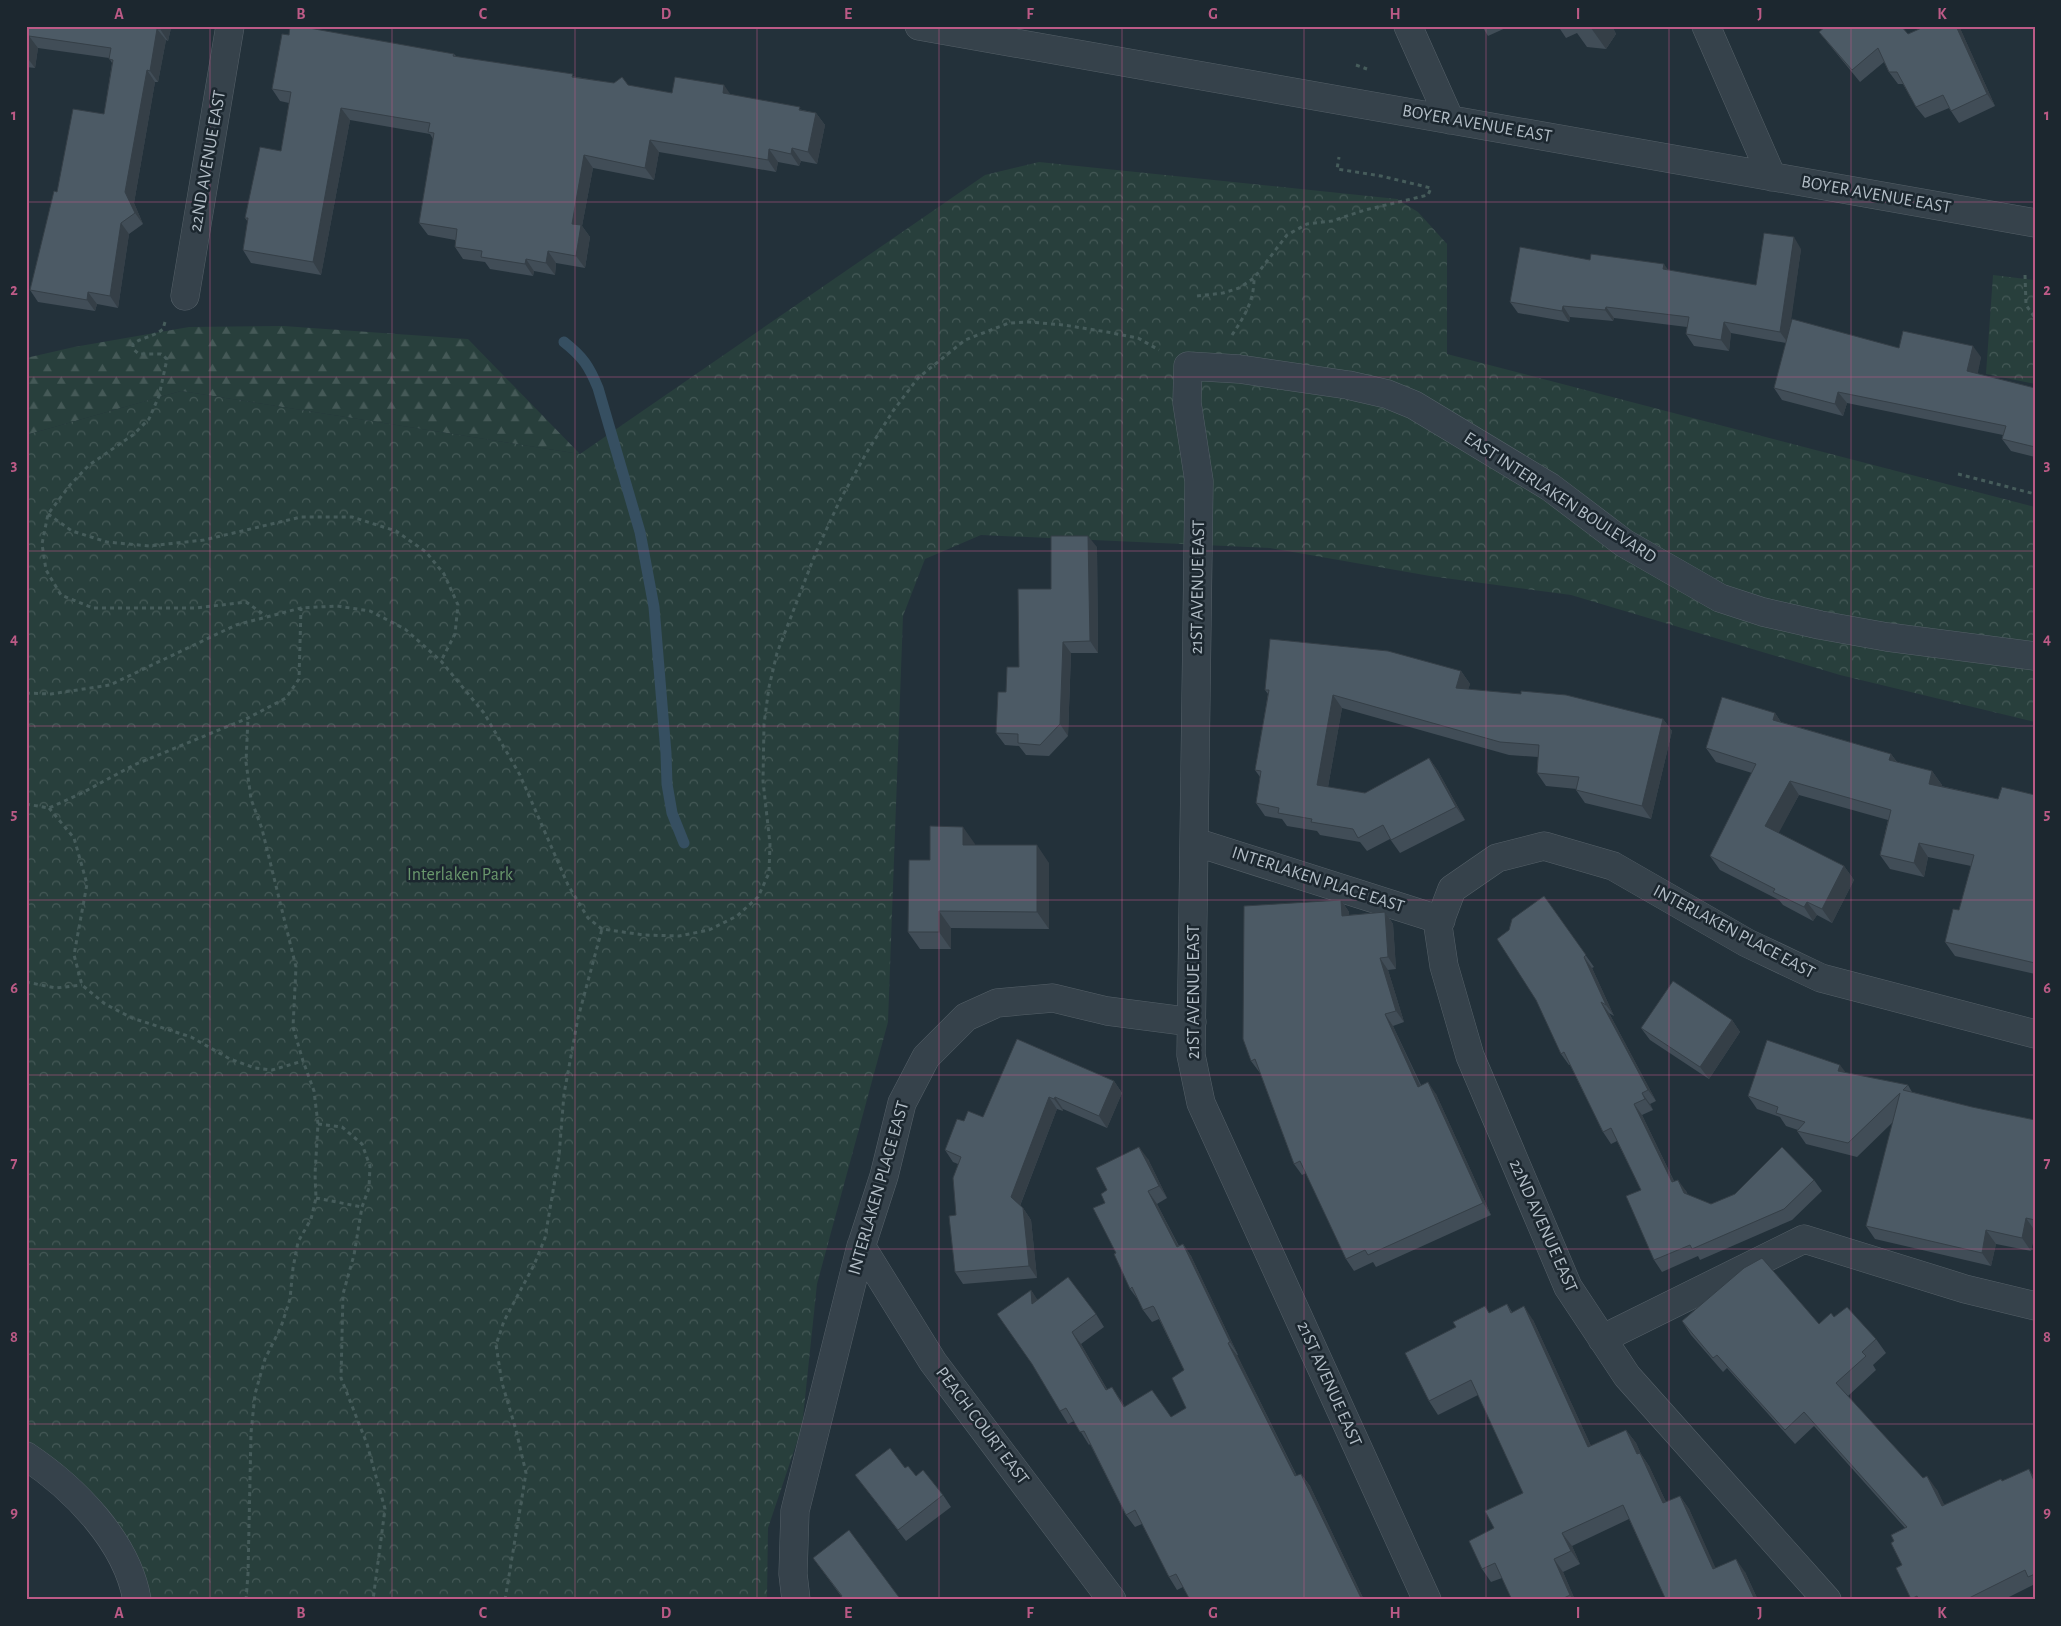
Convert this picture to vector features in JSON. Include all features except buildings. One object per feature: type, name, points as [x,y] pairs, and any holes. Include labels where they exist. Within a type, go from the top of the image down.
[{"type":"street","name":"22ND AVENUE EAST","points":[[185,296],[230,26]]},
{"type":"street","name":"BOYER AVENUE EAST","points":[[919,26],[2035,223]]},
{"type":"street","points":[[1408,26],[1450,120]]},
{"type":"street","points":[[1706,26],[1772,177]]},
{"type":"street","name":"EAST INTERLAKEN BOULEVARD","points":[[1188,366],[1239,369],[1348,385],[1387,394],[1414,405],[1550,488],[1624,543],[1720,598],[1763,612],[1858,632],[2035,656]]},
{"type":"street","name":"21ST AVENUE EAST","points":[[1188,366],[1186,403],[1199,481],[1191,1055],[1202,1103],[1427,1600]]},
{"type":"street","name":"INTERLAKEN PLACE EAST","points":[[1195,842],[1441,920]]},
{"type":"street","name":"INTERLAKEN PLACE EAST","points":[[1497,858],[1544,846],[1613,866],[1747,943],[1822,978],[2035,1034]]},
{"type":"street","name":"22ND AVENUE EAST","points":[[1497,858],[1452,889],[1438,926],[1444,966],[1470,1056],[1568,1287],[1627,1376],[1827,1600]]},
{"type":"street","name":"INTERLAKEN PLACE EAST","points":[[794,1587],[795,1511],[861,1246],[884,1176],[902,1103],[926,1057],[966,1018],[998,1003],[1053,998],[1107,1011],[1192,1022]]},
{"type":"street","points":[[1602,1338],[1804,1239],[1965,1289],[2035,1306]]},
{"type":"street","name":"PEACH COURT EAST","points":[[861,1246],[933,1362],[1112,1600]]},
{"type":"street","points":[[26,1456],[49,1471],[81,1501],[113,1540],[135,1586],[138,1600]]},
{"type":"path","points":[[1197,296],[1223,293],[1239,288],[1254,278],[1287,236],[1307,224],[1332,221],[1365,210],[1428,195],[1431,188],[1381,176],[1337,169],[1339,157]]},
{"type":"path","points":[[2025,275],[2026,305],[2035,318]]},
{"type":"path","points":[[1231,336],[1247,311],[1254,290],[1254,278]]},
{"type":"path","points":[[165,321],[164,329],[155,336],[138,340],[133,344],[133,349],[139,354],[161,354],[167,359],[159,396],[149,418],[133,435],[89,465],[70,485],[48,514],[42,544],[46,570],[61,595],[93,608],[196,608],[246,602],[267,616]]},
{"type":"path","points":[[26,693],[51,694],[110,685],[236,625],[267,616],[301,608],[337,606],[370,611],[405,629],[441,661],[484,713],[520,776],[568,885],[588,918],[602,929],[644,934],[679,936],[709,930],[737,916],[758,897],[769,873],[770,844],[763,781],[764,724],[769,687],[777,654],[816,552],[840,500],[893,411],[918,378],[965,340],[1009,323],[1029,322],[1064,324],[1138,338],[1188,366]]},
{"type":"path","points":[[1958,474],[2035,494]]},
{"type":"path","points":[[48,514],[72,531],[107,542],[149,546],[204,540],[300,517],[352,516],[396,532],[426,552],[444,574],[458,605],[455,634],[441,661]]},
{"type":"path","points":[[26,804],[50,808],[134,765],[248,718],[286,698],[299,680],[301,608]]},
{"type":"path","points":[[246,1600],[250,1433],[255,1394],[265,1359],[281,1327],[288,1306],[298,1242],[311,1219],[316,1198],[315,1174],[318,1124],[314,1091],[293,1026],[296,967],[262,829],[251,800],[246,762],[248,718]]},
{"type":"path","points":[[50,808],[74,838],[87,884],[74,955],[82,985],[105,1004],[132,1018],[191,1037],[230,1059],[255,1068],[272,1070],[303,1061]]},
{"type":"path","points":[[505,1600],[526,1474],[516,1430],[502,1383],[496,1345],[504,1321],[534,1265],[545,1238],[559,1156],[564,1094],[576,1027],[584,988],[602,929]]},
{"type":"path","points":[[26,982],[56,988],[82,985]]},
{"type":"path","points":[[318,1124],[342,1127],[362,1144],[370,1166],[369,1188],[362,1207],[354,1255],[343,1294],[342,1378],[367,1444],[384,1509],[373,1600]]},
{"type":"path","points":[[316,1198],[362,1207]]},
{"type":"green space","name":"Interlaken Park","points":[[1039,162],[1397,199],[1418,212],[1447,244],[1447,354],[2035,507],[2035,722],[1840,675],[1571,595],[1430,576],[1270,548],[981,535],[925,559],[903,616],[888,1022],[817,1284],[802,1427],[768,1528],[767,1600],[137,1600],[135,1586],[26,1456],[26,435],[181,391],[580,454],[985,175]]},
{"type":"green space","points":[[1993,275],[2035,280],[2035,384],[1986,374]]},
{"type":"green space","points":[[283,326],[468,339],[580,454],[181,391],[26,435],[26,358],[74,347],[189,327]]},
{"type":"waterway","points":[[564,342],[585,362],[598,388],[640,532],[654,607],[667,784],[672,813],[684,843]]}]
